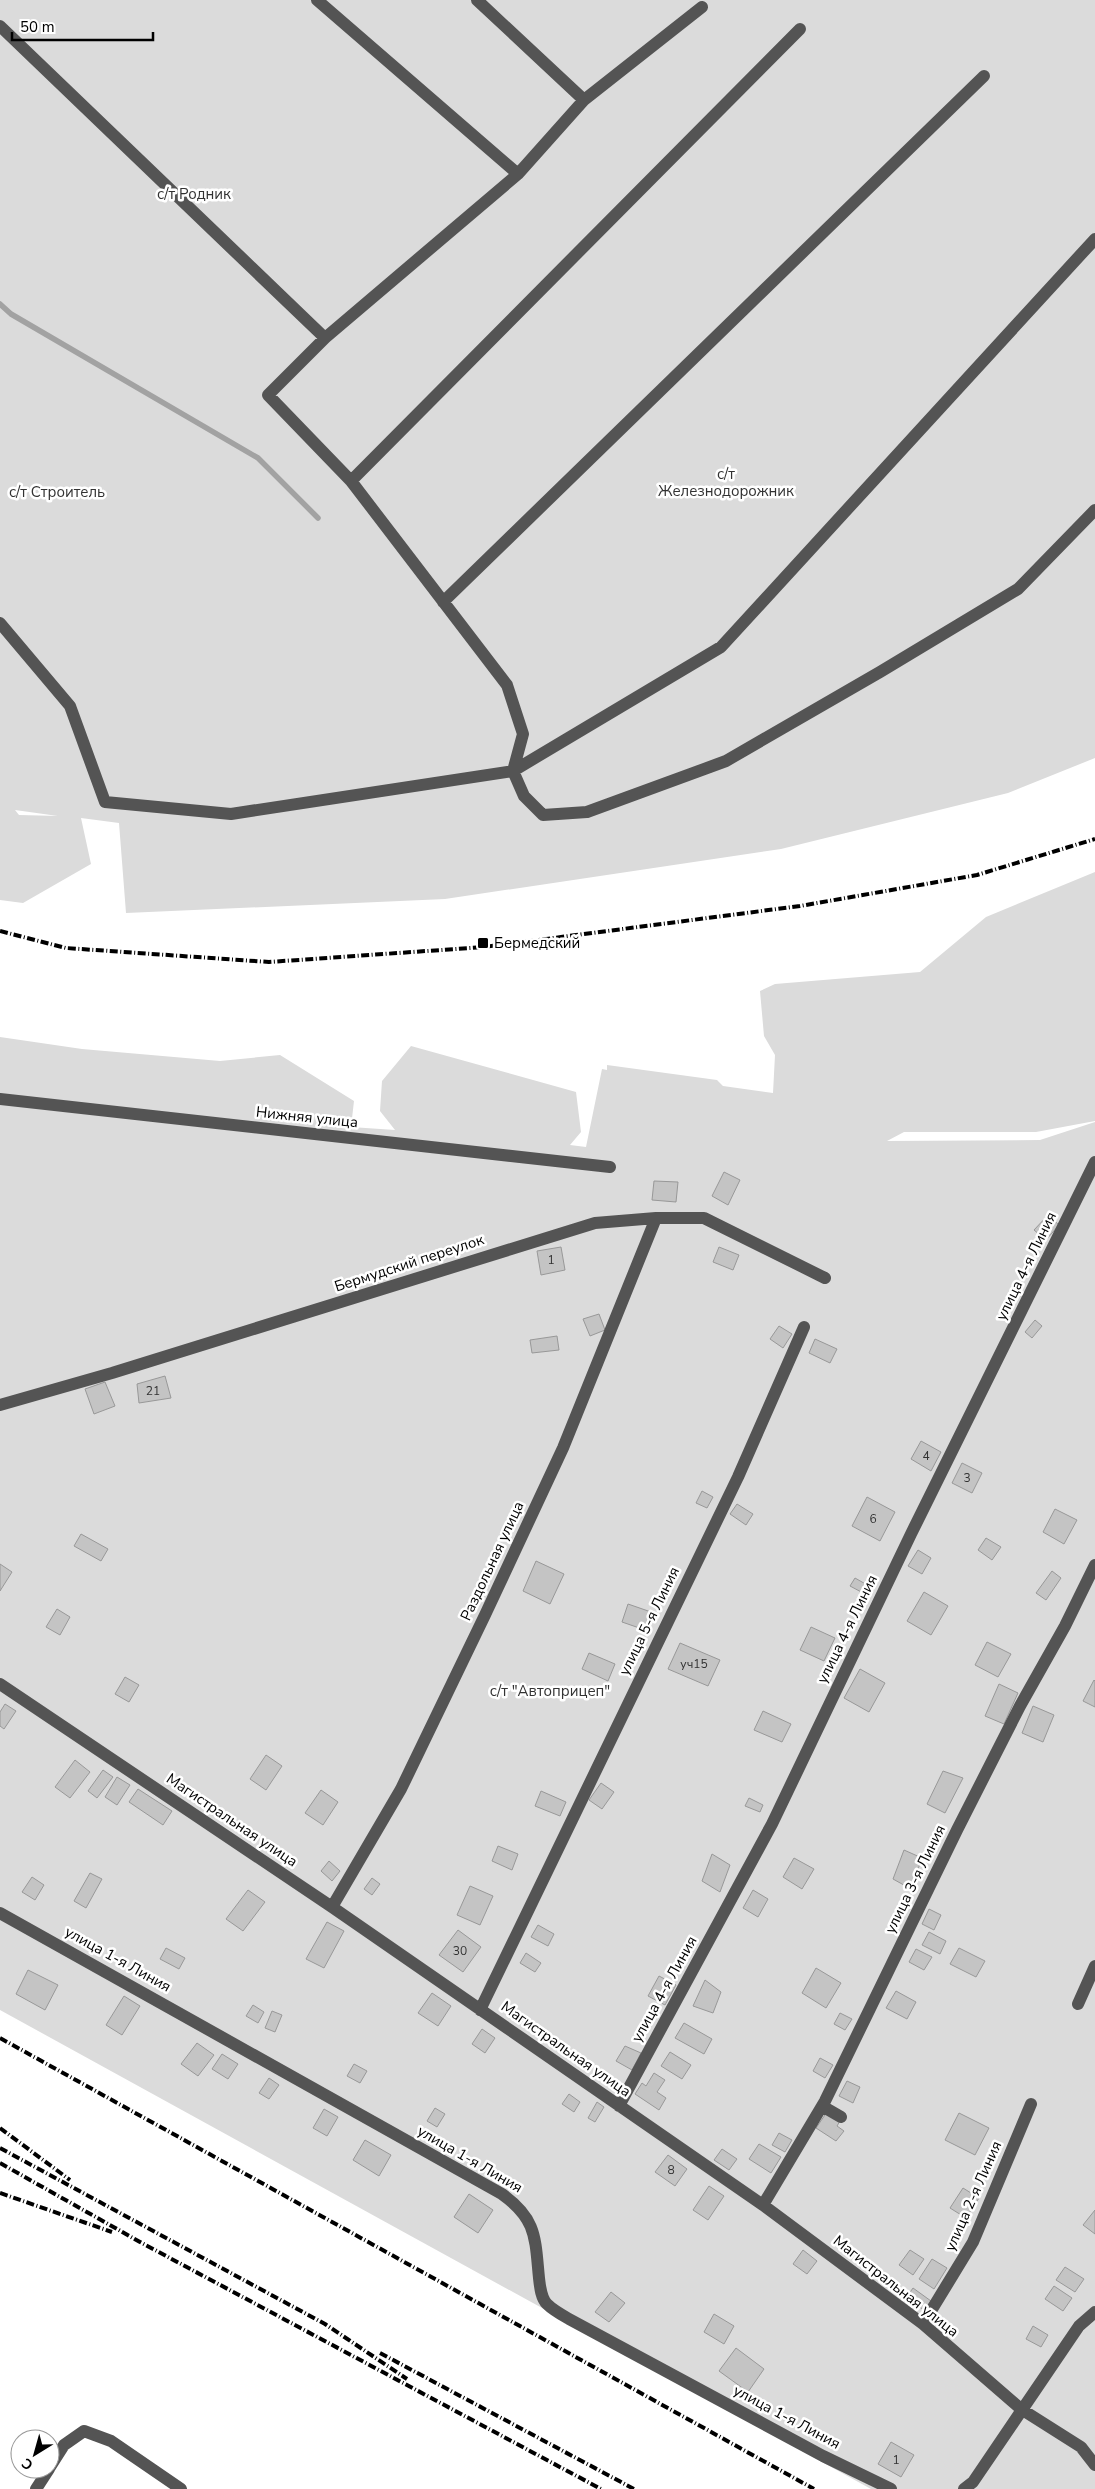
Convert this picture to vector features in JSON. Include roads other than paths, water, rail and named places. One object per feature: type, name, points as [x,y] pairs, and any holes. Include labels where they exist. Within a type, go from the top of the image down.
[{"type":"street","points":[[317,0],[518,174]]},
{"type":"street","points":[[477,0],[584,100]]},
{"type":"street","points":[[702,7],[584,100],[518,174],[325,338],[268,395],[351,481],[507,685],[523,734],[513,772],[524,796],[543,815],[587,812],[726,761],[1018,589],[1095,510]]},
{"type":"street","points":[[0,26],[325,338]]},
{"type":"street","points":[[351,481],[800,30]]},
{"type":"street","points":[[444,602],[984,76]]},
{"type":"street","points":[[0,623],[70,706],[105,802],[231,814],[513,772],[720,647],[1095,239]]},
{"type":"street","name":"Нижняя улица","points":[[0,1099],[610,1167]]},
{"type":"street","name":"улица 4-я Линия","points":[[619,2106],[772,1824],[910,1534],[1095,1162]]},
{"type":"street","name":"Бермудский переулок","points":[[0,1405],[112,1373],[586,1226],[656,1218],[704,1218],[825,1278]]},
{"type":"street","name":"Раздольная улица","points":[[332,1907],[400,1789],[489,1606],[562,1448],[656,1218]]},
{"type":"street","name":"улица 5-я Линия","points":[[480,2010],[738,1477],[804,1327]]},
{"type":"street","name":"улица 3-я Линия","points":[[763,2205],[822,2106],[956,1830],[1020,1706],[1066,1626],[1095,1565]]},
{"type":"street","name":"Магистральная улица","points":[[0,1684],[332,1907],[763,2205],[923,2324],[1021,2408],[1081,2446],[1095,2465]]},
{"type":"street","name":"улица 1-я Линия","points":[[0,1913],[502,2194],[519,2206],[528,2218],[536,2254],[540,2290],[546,2304],[569,2320],[823,2456],[891,2489]]},
{"type":"street","points":[[1078,2004],[1095,1966]]},
{"type":"street","name":"улица 2-я Линия","points":[[923,2324],[973,2242],[1031,2104]]},
{"type":"street","points":[[822,2106],[841,2117]]},
{"type":"street","points":[[964,2489],[973,2482],[1021,2408],[1079,2326],[1095,2312]]},
{"type":"street","points":[[60,2452],[64,2445],[84,2431],[111,2442],[181,2489]]},
{"type":"waterway","points":[[0,304],[11,314],[258,458],[318,518]]},
{"type":"railway","points":[[0,931],[66,948],[269,962],[484,947],[800,906],[977,875],[1095,839]]},
{"type":"railway","points":[[0,2038],[814,2489]]},
{"type":"railway","points":[[0,2128],[70,2180]]},
{"type":"railway","points":[[0,2148],[325,2324],[407,2379]]},
{"type":"railway","points":[[0,2163],[140,2242],[601,2489]]},
{"type":"railway","points":[[0,2193],[112,2232]]},
{"type":"railway","points":[[380,2353],[634,2489]]},
{"type":"place","name":"Бермедский","points":[[483,943]]},
{"type":"park label","name":"с/т Родник","points":[[194,194]]},
{"type":"park label","name":"с/т Железнодорожник","points":[[726,482]]},
{"type":"park label","name":"с/т Строитель","points":[[57,492]]},
{"type":"park label","name":"с/т \"Автоприцеп\"","points":[[550,1691]]}]
